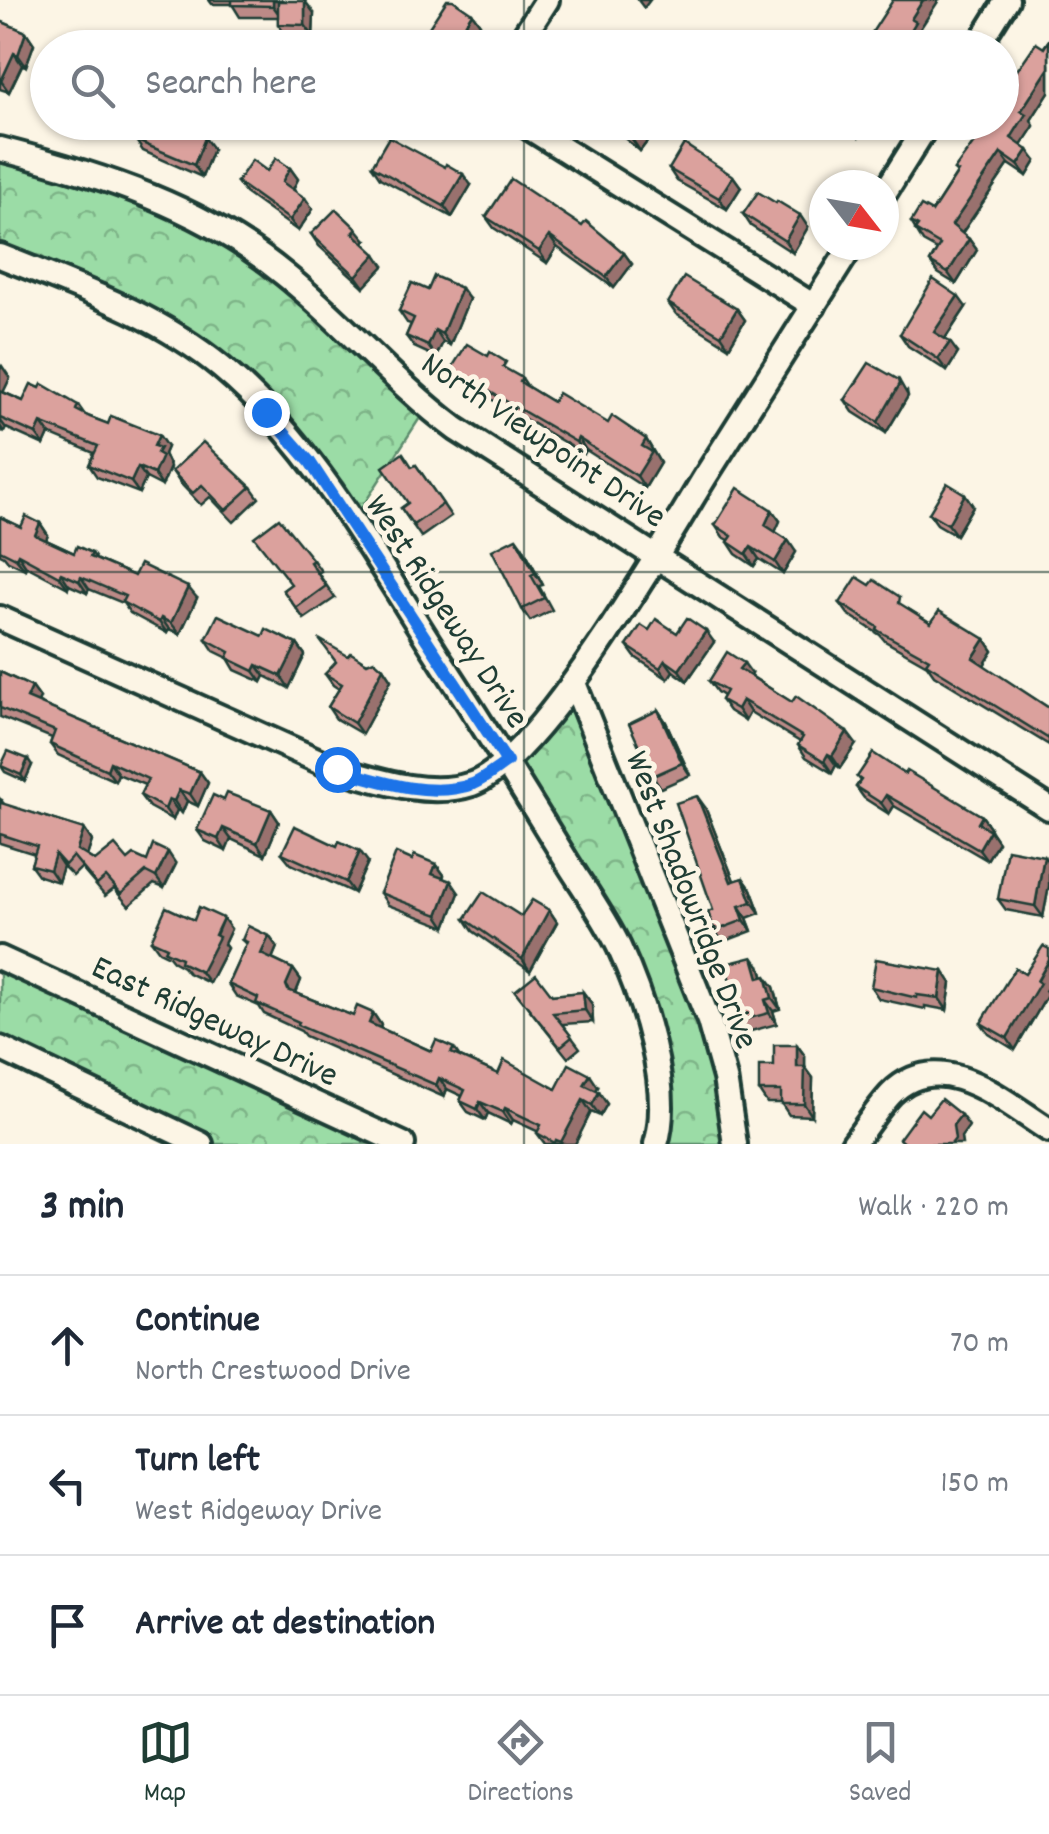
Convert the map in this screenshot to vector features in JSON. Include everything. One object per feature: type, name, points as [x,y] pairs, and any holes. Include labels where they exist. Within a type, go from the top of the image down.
[{"type":"street","points":[[528,30],[547,0]]},
{"type":"street","points":[[988,30],[1006,0]]},
{"type":"street","points":[[549,140],[814,306]]},
{"type":"street","points":[[899,170],[918,140]]},
{"type":"street","name":"North Viewpoint Drive","points":[[0,149],[52,162],[158,199],[238,239],[288,276],[427,407],[1049,808]]},
{"type":"street","name":"West Ridgeway Drive","points":[[0,256],[137,312],[178,334],[224,369],[310,462],[507,762],[619,947],[650,1035],[662,1086],[661,1127],[656,1144]]},
{"type":"street","points":[[0,618],[315,760],[365,777],[442,790],[474,783],[507,762],[574,682],[843,260]]},
{"type":"street","name":"West Shadowridge Drive","points":[[574,682],[709,1020],[735,1144]]},
{"type":"street","name":"East Ridgeway Drive","points":[[0,958],[403,1144]]},
{"type":"street","points":[[0,1048],[202,1144]]},
{"type":"street","points":[[853,1144],[891,1094],[910,1079],[933,1073],[955,1075],[978,1085],[1049,1130]]},
{"type":"green space","points":[[0,149],[198,217],[427,407],[351,524],[224,369],[0,256]]},
{"type":"green space","points":[[574,683],[709,1021],[735,1144],[656,1144],[661,1127],[619,947],[507,762]]},
{"type":"green space","points":[[0,958],[403,1144],[201,1144],[0,1048]]},
{"type":"building","points":[[232,0],[273,0],[273,6],[232,5]]},
{"type":"building","points":[[447,0],[472,13],[461,30],[427,30]]},
{"type":"building","points":[[893,0],[923,0],[911,19],[916,22],[911,30],[874,30]]},
{"type":"building","points":[[278,1],[305,1],[305,25],[278,24]]},
{"type":"building","points":[[0,21],[26,32],[18,55],[14,53],[1,81],[0,80]]},
{"type":"building","points":[[1049,40],[1049,68],[1021,111],[1026,114],[1019,125],[1019,68],[1036,43],[1044,48]]},
{"type":"building","points":[[135,140],[204,140],[194,165]]},
{"type":"building","points":[[387,140],[395,140],[463,174],[444,206],[372,166]]},
{"type":"building","points":[[976,140],[1014,140],[1028,150],[1018,165],[1001,153],[952,225],[969,239],[948,273],[930,262],[940,245],[915,230],[918,226],[911,222],[921,206],[932,212],[958,172],[954,170]]},
{"type":"building","points":[[684,144],[733,176],[719,198],[669,169]]},
{"type":"building","points":[[276,158],[290,168],[282,182],[305,198],[290,220],[237,182],[252,160],[267,171]]},
{"type":"building","points":[[511,179],[582,226],[586,221],[624,253],[606,277],[549,236],[539,251],[486,217]]},
{"type":"building","points":[[758,192],[800,215],[785,241],[743,214]]},
{"type":"building","points":[[336,209],[357,229],[353,233],[376,254],[356,276],[311,234]]},
{"type":"building","points":[[434,276],[461,288],[442,334],[435,330],[428,346],[406,336],[414,318],[399,311],[412,283],[428,290]]},
{"type":"building","points":[[684,277],[737,309],[721,335],[668,303]]},
{"type":"building","points":[[933,279],[958,296],[934,332],[950,342],[938,359],[900,334]]},
{"type":"building","points":[[467,344],[506,362],[503,367],[522,378],[520,382],[553,402],[558,393],[608,423],[612,416],[646,439],[642,446],[652,452],[637,476],[578,438],[576,442],[451,369]]},
{"type":"building","points":[[869,363],[900,384],[878,422],[845,400]]},
{"type":"building","points":[[31,384],[40,388],[42,384],[78,405],[76,410],[90,417],[108,424],[111,416],[159,435],[154,446],[160,448],[157,453],[162,456],[154,474],[138,467],[131,482],[89,465],[98,446],[41,423],[36,434],[0,418],[0,391],[23,401]]},
{"type":"building","points":[[203,442],[251,487],[226,510],[202,485],[193,493],[172,471]]},
{"type":"building","points":[[403,453],[443,504],[413,525],[401,508],[408,503],[383,467]]},
{"type":"building","points":[[947,483],[965,494],[948,524],[929,513]]},
{"type":"building","points":[[738,488],[772,510],[765,525],[788,540],[775,562],[751,547],[746,554],[728,542],[732,536],[715,525]]},
{"type":"building","points":[[26,516],[40,523],[35,535],[74,553],[77,546],[92,553],[90,557],[134,576],[140,564],[188,587],[171,623],[161,618],[159,622],[122,602],[125,596],[81,577],[79,581],[61,573],[59,576],[18,554],[16,558],[0,550],[0,517],[21,527]]},
{"type":"building","points":[[279,518],[313,560],[310,562],[326,586],[296,608],[283,590],[291,584],[254,537]]},
{"type":"building","points":[[516,538],[544,598],[522,609],[492,550]]},
{"type":"building","points":[[857,577],[870,585],[874,580],[900,597],[899,603],[931,623],[939,611],[985,639],[973,658],[1049,708],[1049,739],[926,663],[929,659],[877,630],[878,627],[840,603]]},
{"type":"building","points":[[218,615],[263,636],[266,629],[297,644],[281,676],[257,665],[254,671],[227,658],[230,652],[206,639]]},
{"type":"building","points":[[687,618],[706,631],[679,670],[665,660],[660,668],[627,646],[641,625],[649,630],[656,619],[677,633]]},
{"type":"building","points":[[319,639],[348,656],[351,653],[367,663],[374,660],[383,668],[354,723],[328,707],[342,684],[325,674],[336,662]]},
{"type":"building","points":[[727,652],[744,663],[739,669],[792,702],[796,696],[847,732],[832,756],[828,754],[824,761],[798,745],[803,737],[742,700],[737,709],[721,700],[726,691],[709,681]]},
{"type":"building","points":[[0,672],[32,687],[27,698],[200,772],[190,794],[179,790],[165,809],[140,795],[148,779],[110,762],[107,770],[50,744],[55,731],[0,708]]},
{"type":"building","points":[[658,710],[682,763],[653,776],[629,724]]},
{"type":"building","points":[[8,751],[28,759],[21,775],[1,766]]},
{"type":"building","points":[[873,753],[982,816],[978,823],[990,830],[979,849],[886,795],[881,803],[856,787],[861,780],[857,777]]},
{"type":"building","points":[[227,793],[271,810],[257,843],[223,828],[218,839],[197,830],[213,795],[224,800]]},
{"type":"building","points":[[697,796],[731,882],[743,878],[752,902],[739,906],[744,920],[715,931],[708,912],[713,910],[676,803]]},
{"type":"building","points":[[0,799],[1,803],[84,829],[77,850],[95,861],[115,845],[128,860],[134,855],[147,861],[153,845],[168,852],[156,877],[146,872],[121,894],[106,877],[97,885],[73,856],[65,865],[55,854],[50,870],[31,865],[37,846],[0,834]]},
{"type":"building","points":[[295,826],[337,846],[339,841],[360,851],[346,882],[282,853]]},
{"type":"building","points":[[1007,849],[1044,856],[1035,906],[998,899]]},
{"type":"building","points":[[396,853],[436,864],[432,874],[451,881],[438,915],[380,893]]},
{"type":"building","points":[[483,892],[521,916],[532,900],[549,910],[522,959],[465,919]]},
{"type":"building","points":[[166,907],[194,920],[199,907],[223,918],[215,935],[219,937],[201,972],[151,940]]},
{"type":"building","points":[[248,926],[269,936],[261,954],[293,969],[286,985],[288,990],[353,1016],[357,1006],[373,1013],[369,1023],[431,1051],[436,1040],[454,1048],[451,1053],[498,1074],[504,1060],[556,1089],[569,1064],[590,1075],[584,1085],[599,1092],[592,1105],[583,1100],[561,1142],[555,1143],[537,1133],[541,1125],[505,1108],[503,1112],[480,1102],[477,1109],[460,1101],[465,1090],[439,1078],[436,1085],[297,1025],[299,1022],[256,1003],[258,998],[228,984],[247,942],[242,940]]},
{"type":"building","points":[[1043,946],[1049,949],[1049,960],[1037,981],[1040,983],[1007,1038],[981,1023],[1015,968],[1025,974]]},
{"type":"building","points":[[753,957],[759,978],[766,976],[772,998],[765,1000],[769,1013],[739,1021],[726,964]]},
{"type":"building","points":[[876,959],[943,971],[939,998],[917,998],[871,987]]},
{"type":"building","points":[[536,974],[552,995],[583,992],[585,1010],[553,1013],[572,1037],[560,1047],[515,991]]},
{"type":"building","points":[[774,1045],[797,1045],[797,1067],[805,1067],[804,1104],[781,1104],[781,1091],[759,1091],[759,1066],[774,1066]]},
{"type":"building","points":[[941,1099],[961,1115],[953,1125],[955,1139],[951,1144],[905,1144],[899,1139],[921,1109],[928,1115]]},
{"type":"route","points":[[266,412],[310,462],[507,762],[474,783],[442,790],[337,769]]}]
